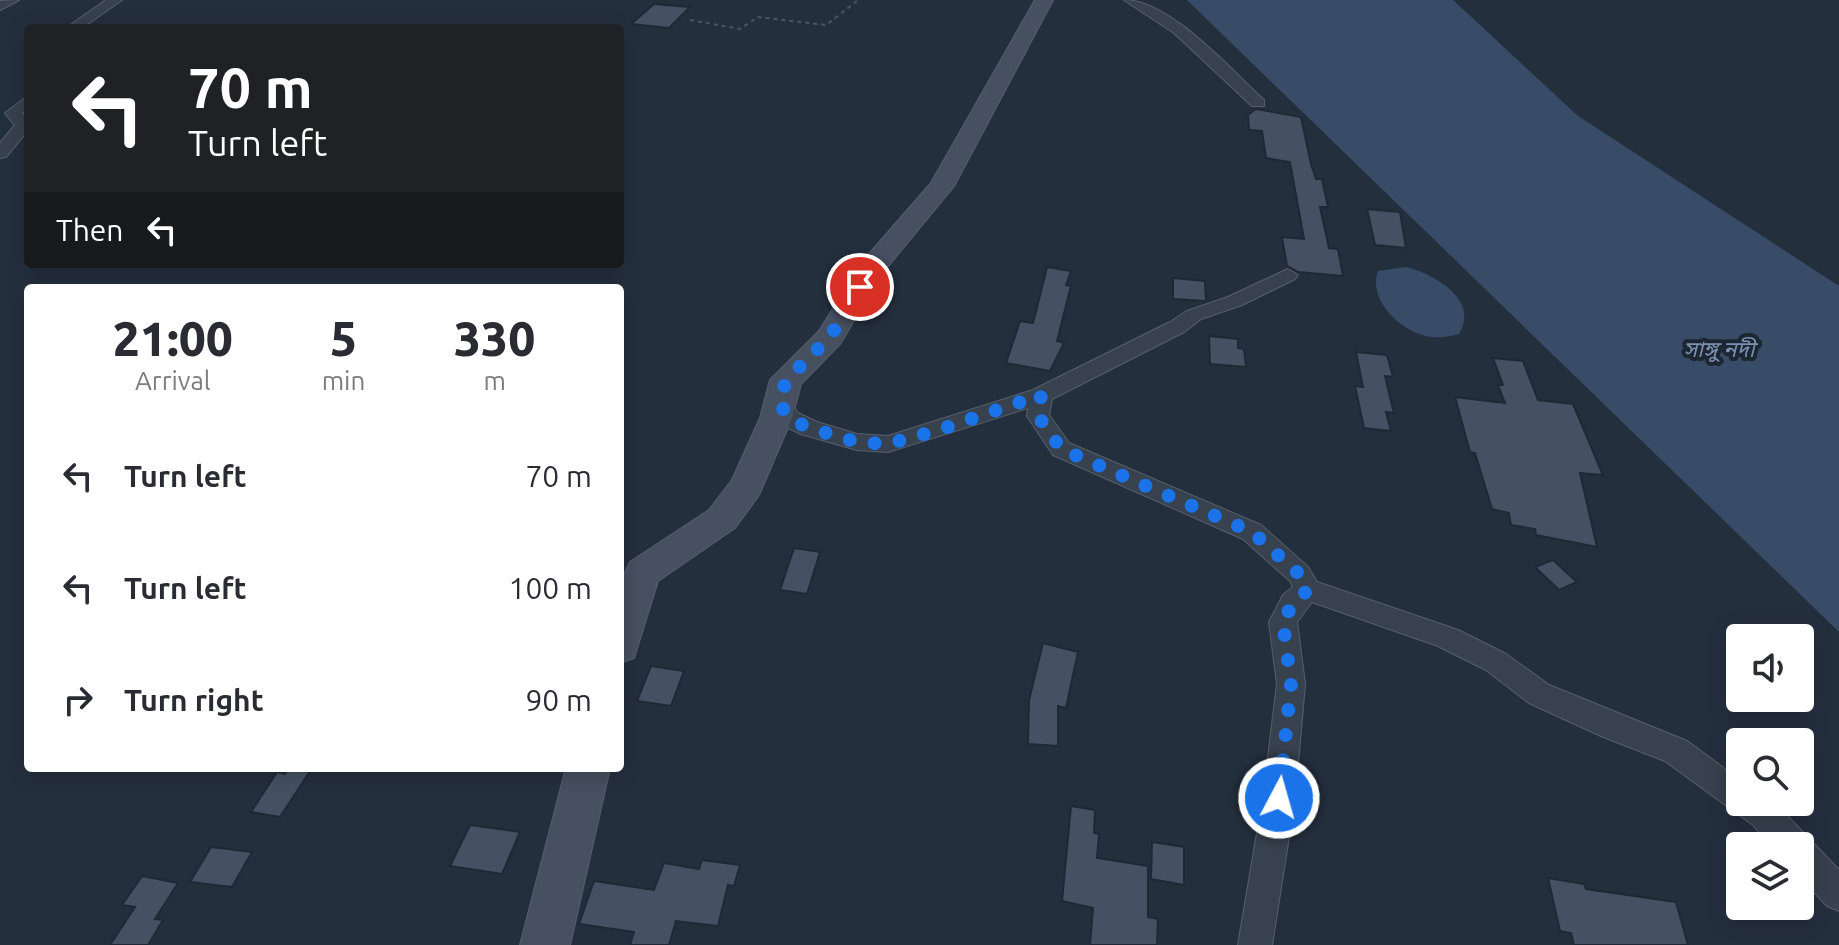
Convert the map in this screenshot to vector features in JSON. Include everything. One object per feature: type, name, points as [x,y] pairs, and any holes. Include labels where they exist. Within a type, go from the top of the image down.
[{"type":"main road","points":[[624,625],[643,572],[722,519],[747,486],[776,418],[786,380],[830,337],[872,268],[942,186],[1044,0]]},
{"type":"main road","points":[[545,945],[587,772]]},
{"type":"street","points":[[0,6],[12,0]]},
{"type":"street","points":[[79,24],[115,0]]},
{"type":"street","points":[[1131,0],[1179,30],[1258,103]]},
{"type":"street","points":[[0,153],[24,125],[13,113],[24,104]]},
{"type":"street","points":[[779,403],[790,419],[809,428],[857,442],[888,444],[1041,395],[1177,327],[1194,315],[1235,301],[1288,275]]},
{"type":"street","points":[[1041,395],[1038,416],[1061,449],[1252,532],[1299,574],[1308,590],[1448,638],[1496,662],[1539,694],[1612,727],[1676,751],[1726,788]]},
{"type":"street","points":[[1255,945],[1279,798],[1291,684],[1283,622],[1293,603],[1308,590]]},
{"type":"street","points":[[1766,816],[1781,832]]},
{"type":"street","points":[[1814,868],[1839,894]]},
{"type":"path","points":[[690,20],[740,29],[758,17],[826,25],[857,1]]},
{"type":"water","name":"সাঙ্গু নদী","points":[[1187,0],[1453,0],[1578,116],[1839,286],[1839,632]]},
{"type":"water","points":[[1406,267],[1440,282],[1459,299],[1464,310],[1464,322],[1459,334],[1439,337],[1422,335],[1390,314],[1378,294],[1378,271]]},
{"type":"building","points":[[654,4],[690,7],[669,28],[631,24]]},
{"type":"building","points":[[1256,109],[1301,117],[1311,164],[1316,179],[1322,179],[1328,207],[1320,207],[1329,248],[1338,249],[1343,276],[1298,272],[1287,266],[1282,237],[1304,239],[1290,162],[1266,158],[1262,131],[1249,130],[1248,115]]},
{"type":"building","points":[[1367,209],[1400,212],[1406,248],[1375,245]]},
{"type":"building","points":[[1047,267],[1071,271],[1066,285],[1071,286],[1057,341],[1064,343],[1050,371],[1006,363],[1020,321],[1033,323]]},
{"type":"building","points":[[1173,278],[1205,281],[1206,301],[1173,299]]},
{"type":"building","points":[[1209,336],[1238,339],[1238,348],[1244,349],[1246,367],[1210,364]]},
{"type":"building","points":[[1356,352],[1387,355],[1393,377],[1385,376],[1394,413],[1386,412],[1391,431],[1364,428],[1355,386],[1363,387]]},
{"type":"building","points":[[1493,358],[1523,361],[1538,400],[1573,404],[1603,475],[1580,473],[1597,547],[1536,535],[1535,529],[1511,525],[1509,513],[1492,509],[1475,453],[1470,452],[1455,397],[1505,403],[1498,385],[1503,385]]},
{"type":"building","points":[[794,548],[820,552],[807,594],[780,590]]},
{"type":"building","points":[[1553,560],[1577,582],[1559,590],[1535,567]]},
{"type":"building","points":[[1043,643],[1078,652],[1066,708],[1058,706],[1058,746],[1028,744],[1029,700]]},
{"type":"building","points":[[651,666],[684,671],[671,706],[637,701]]},
{"type":"building","points":[[277,772],[309,772],[280,817],[251,812]]},
{"type":"building","points":[[1071,806],[1095,810],[1094,833],[1099,834],[1097,858],[1148,866],[1148,917],[1158,919],[1157,945],[1090,945],[1093,908],[1062,901]]},
{"type":"building","points":[[470,825],[520,832],[502,874],[450,866]]},
{"type":"building","points":[[1152,842],[1184,847],[1184,885],[1151,879]]},
{"type":"building","points":[[211,847],[252,852],[232,887],[190,882]]},
{"type":"building","points":[[702,860],[740,865],[734,886],[728,885],[718,926],[676,921],[669,945],[630,945],[634,932],[579,924],[594,881],[654,890],[664,863],[699,869]]},
{"type":"building","points":[[142,876],[178,883],[155,919],[163,920],[148,945],[110,945],[135,907],[122,905]]},
{"type":"building","points":[[1548,878],[1584,884],[1586,889],[1676,902],[1688,945],[1574,945],[1571,933],[1560,931]]},
{"type":"route","points":[[860,287],[830,337],[786,380],[779,403],[790,419],[857,442],[888,444],[1041,395],[1038,416],[1061,449],[1252,532],[1299,574],[1308,590],[1293,603],[1283,622],[1291,684],[1279,798]]}]
